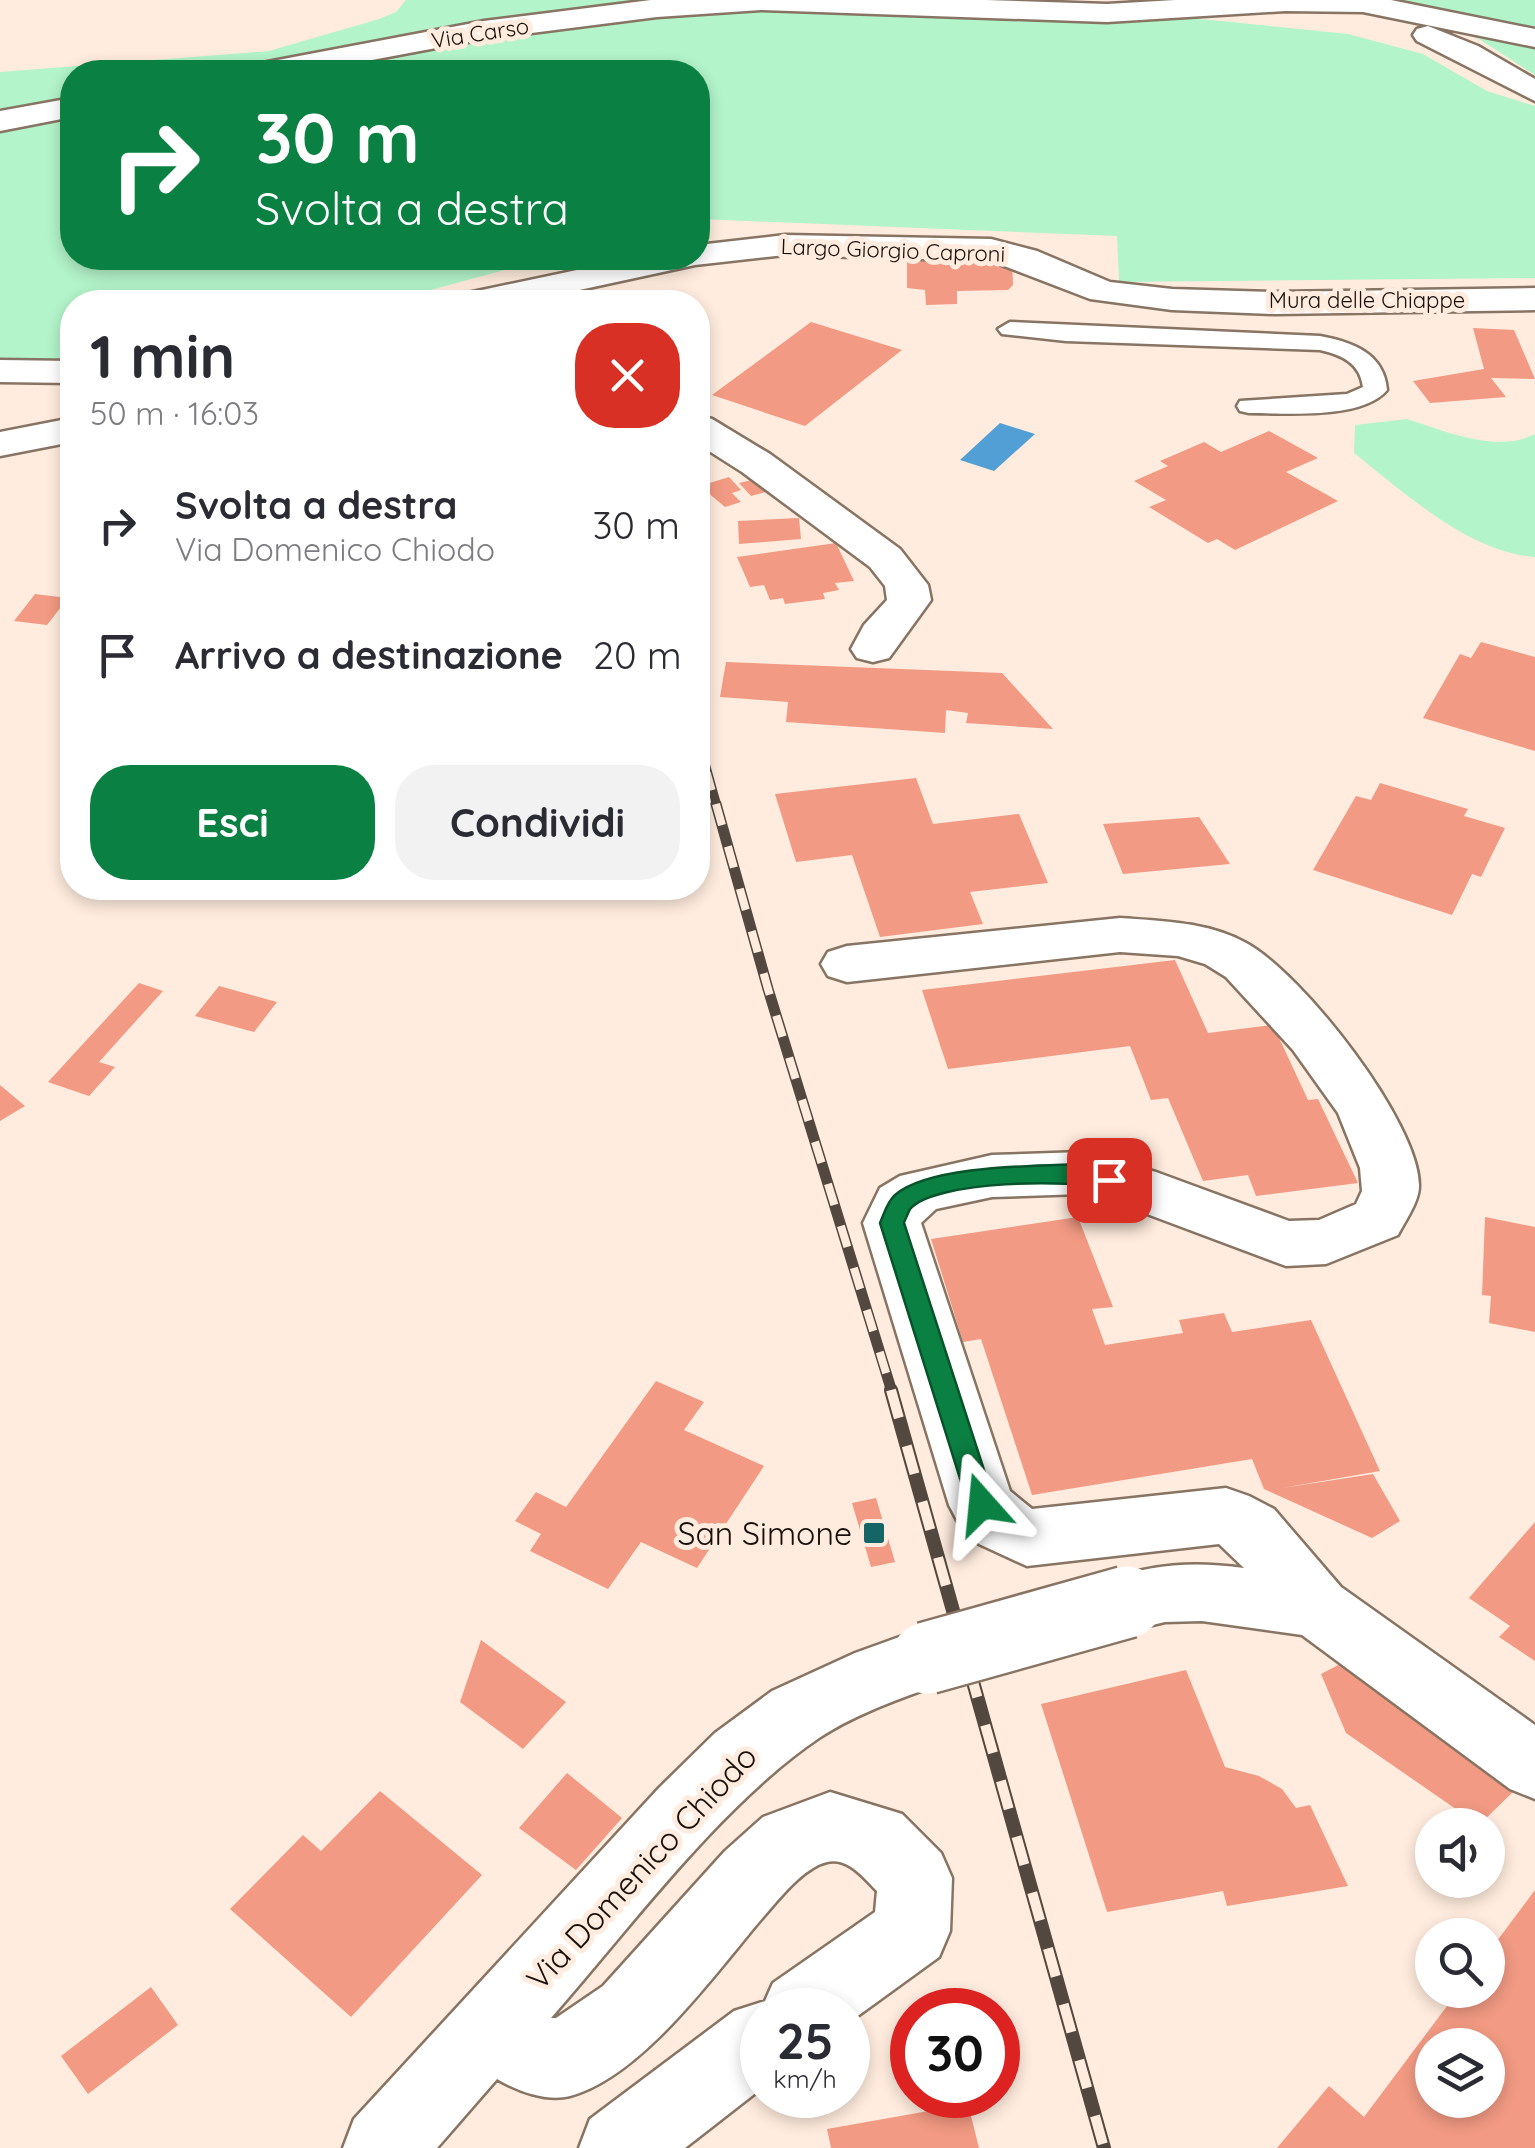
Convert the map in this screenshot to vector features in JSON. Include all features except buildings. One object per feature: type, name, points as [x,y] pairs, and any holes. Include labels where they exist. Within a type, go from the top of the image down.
[{"type":"street","points":[[1090,0],[1155,8]]},
{"type":"street","name":"Via Carso","points":[[325,60],[484,30],[686,5],[761,1],[1107,13],[1285,2],[1363,4],[1535,38]]},
{"type":"street","points":[[1285,2],[1304,14],[1428,35],[1467,52],[1535,92]]},
{"type":"street","points":[[0,121],[60,110]]},
{"type":"street","name":"Largo Giorgio Caproni","points":[[710,253],[786,246],[1014,252],[1089,288],[1115,294],[1200,300]]},
{"type":"street","points":[[555,290],[634,270]]},
{"type":"street","name":"Mura delle Chiappe","points":[[1200,300],[1535,299]]},
{"type":"street","points":[[0,371],[60,372]]},
{"type":"street","points":[[0,444],[60,432]]},
{"type":"street","points":[[710,434],[756,463],[885,558],[906,585],[909,600],[898,618],[876,634],[873,649]]},
{"type":"street","name":"Via Domenico Chiodo","points":[[848,964],[1120,935],[1180,939],[1223,952],[1245,965],[1322,1050],[1363,1107],[1390,1168],[1391,1191],[1377,1219],[1326,1242],[1286,1244],[1136,1187],[1082,1173],[992,1176],[920,1191],[900,1203],[892,1223],[982,1504],[992,1518],[1027,1538],[1226,1516],[1251,1529],[1317,1608],[1535,1766]]},
{"type":"street","name":"Via Domenico Chiodo","points":[[383,2148],[673,1825],[740,1756],[797,1714],[927,1658],[1165,1592],[1202,1592],[1317,1608]]},
{"type":"street","points":[[492,2030],[533,2056],[567,2058],[630,2013],[751,1876],[789,1842],[830,1826],[876,1839],[914,1878],[912,1931],[831,1988]]},
{"type":"street","points":[[619,2148],[740,2055]]},
{"type":"lane","points":[[1200,300],[1226,326],[1231,341]]},
{"type":"lane","points":[[1010,329],[1339,346],[1350,349],[1376,379],[1368,396],[1344,402],[1250,406]]},
{"type":"green space","points":[[406,0],[969,0],[1348,34],[1423,54],[1487,91],[1535,106],[1535,278],[1119,282],[1117,236],[710,219],[710,60],[154,60],[269,51],[396,12]]},
{"type":"green space","points":[[1398,0],[1535,0],[1535,75],[1479,39],[1418,17]]},
{"type":"green space","points":[[60,67],[60,99],[0,109],[0,72]]},
{"type":"green space","points":[[60,116],[60,270],[505,270],[430,290],[60,290],[60,359],[0,368],[0,128]]},
{"type":"green space","points":[[1407,419],[1488,441],[1520,440],[1535,434],[1535,557],[1486,545],[1462,533],[1354,453],[1355,425]]},
{"type":"water","points":[[1000,423],[1035,434],[994,471],[960,460]]},
{"type":"railway","points":[[710,781],[717,806]]},
{"type":"railway","points":[[716,804],[768,989],[892,1392]]},
{"type":"railway","points":[[891,1390],[1104,2148]]},
{"type":"place","name":"San Simone","points":[[874,1533]]},
{"type":"route","points":[[982,1504],[892,1223],[900,1203],[920,1191],[992,1176],[1082,1173],[1109,1180]]}]
